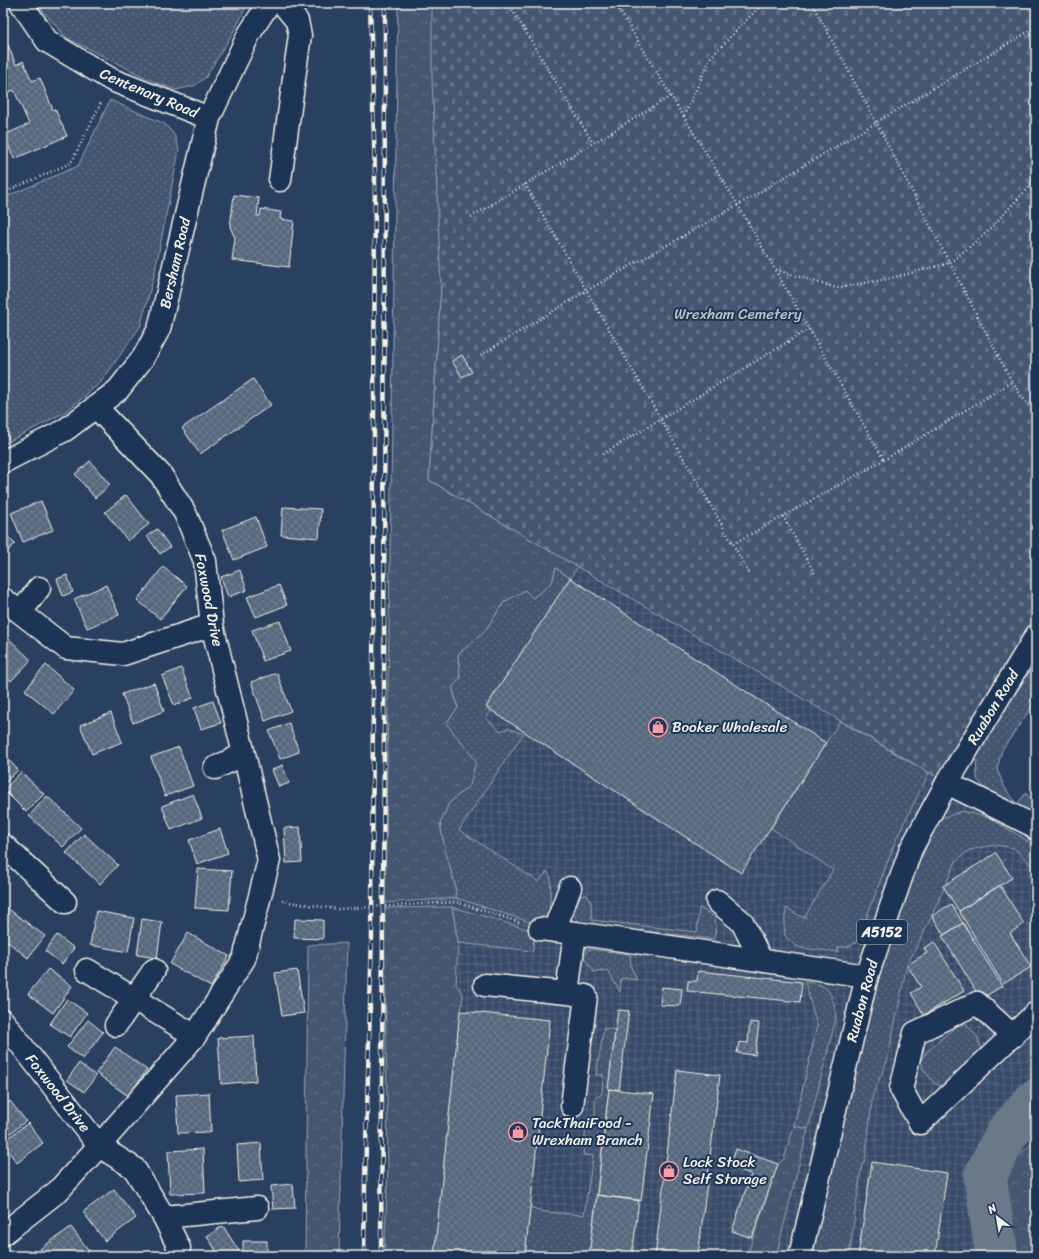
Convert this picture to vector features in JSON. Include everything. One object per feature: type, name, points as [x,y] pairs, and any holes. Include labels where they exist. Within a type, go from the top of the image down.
[{"type":"street","name":"Centenary Road","points":[[20,3],[48,41],[112,80],[209,118]]},
{"type":"street","name":"Bersham Road","points":[[3,462],[65,430],[96,407],[118,390],[143,358],[159,328],[209,118],[249,34],[269,3]]},
{"type":"street","points":[[280,180],[300,35],[297,21],[282,3]]},
{"type":"street","name":"Foxwood Drive","points":[[3,1234],[58,1190],[99,1146],[195,1036],[244,959],[269,860],[212,625],[205,561],[185,513],[162,475],[96,407]]},
{"type":"street","points":[[21,612],[39,588]]},
{"type":"street","points":[[3,599],[66,648],[123,654],[212,625]]},
{"type":"street","name":"Ruabon Road","points":[[800,1256],[866,976],[911,849],[947,783],[1036,636]]},
{"type":"street","points":[[215,768],[244,754]]},
{"type":"street","points":[[947,783],[1034,826],[1036,829]]},
{"type":"street","points":[[3,845],[65,902]]},
{"type":"street","points":[[568,993],[556,931],[570,888]]},
{"type":"street","points":[[717,901],[742,922],[761,960]]},
{"type":"street","points":[[556,931],[866,976]]},
{"type":"street","points":[[87,970],[195,1036]]},
{"type":"street","points":[[116,1025],[154,970]]},
{"type":"street","points":[[485,985],[586,996],[572,1106]]},
{"type":"street","points":[[1013,1036],[977,1003],[915,1033],[901,1089],[920,1123],[1013,1036],[1036,1013]]},
{"type":"street","name":"Foxwood Drive","points":[[3,1021],[99,1146],[134,1168],[164,1217],[179,1248]]},
{"type":"street","points":[[164,1217],[257,1208]]},
{"type":"path","points":[[508,3],[593,143]]},
{"type":"path","points":[[615,3],[683,117],[738,205],[884,460]]},
{"type":"path","points":[[683,117],[711,56],[761,5],[765,3]]},
{"type":"path","points":[[812,3],[1012,382],[1027,404],[1036,406]]},
{"type":"path","points":[[481,355],[586,291],[738,205],[1036,27]]},
{"type":"path","points":[[3,192],[71,163],[112,80]]},
{"type":"path","points":[[471,217],[671,96]]},
{"type":"path","points":[[775,270],[837,288],[887,280],[950,263],[986,233],[1029,188],[1036,172]]},
{"type":"path","points":[[525,184],[750,575]]},
{"type":"path","points":[[603,454],[810,330]]},
{"type":"path","points":[[733,544],[884,460],[1012,382]]},
{"type":"path","points":[[784,516],[815,574]]},
{"type":"path","points":[[260,898],[337,908],[456,902],[556,931]]},
{"type":"shaded area","points":[[429,480],[947,783],[1036,829],[1036,1085],[984,1131],[976,1163],[986,1256],[393,1256],[423,874]]},
{"type":"green space","points":[[38,3],[248,3],[235,29],[206,77],[194,86],[176,90],[156,83],[67,38],[42,10]]},
{"type":"green space","points":[[398,3],[433,3],[441,287],[429,480],[578,567],[570,578],[556,568],[552,582],[532,598],[525,590],[504,602],[484,632],[458,654],[460,679],[452,687],[458,708],[446,723],[476,761],[470,785],[449,803],[440,824],[445,850],[455,885],[456,898],[385,903]]},
{"type":"green space","name":"Wrexham Cemetery","points":[[432,3],[1036,3],[1036,633],[947,783],[429,480],[441,287],[432,77]]},
{"type":"green space","points":[[110,100],[165,124],[175,136],[179,150],[154,276],[140,327],[101,382],[67,411],[10,441],[3,426],[3,198],[78,166]]},
{"type":"green space","points":[[3,426],[10,441],[3,445]]},
{"type":"green space","points":[[556,568],[570,578],[486,707],[491,711],[486,718],[500,731],[508,728],[523,734],[459,830],[539,882],[547,871],[551,878],[549,920],[536,924],[456,898],[455,885],[445,850],[440,824],[449,803],[470,785],[446,723],[458,708],[452,687],[460,679],[458,654],[484,632],[504,602],[525,590],[532,597],[541,592],[552,582]]},
{"type":"green space","points":[[1036,662],[1036,701],[1002,750],[997,769],[1004,786],[1017,804],[1026,793],[1031,800],[1033,818],[989,794],[977,779],[976,754]]},
{"type":"green space","points":[[840,721],[929,773],[897,837],[857,942],[848,947],[838,947],[838,952],[800,948],[785,936],[784,925],[786,908],[804,918],[833,870],[771,828]]},
{"type":"green space","points":[[963,811],[990,818],[1031,843],[1036,851],[1036,872],[1014,848],[995,845],[969,850],[956,861],[928,924],[907,965],[887,1062],[873,1094],[865,1161],[862,1164],[849,1256],[808,1256],[852,1091],[870,1008],[897,916],[929,840],[941,818]]},
{"type":"green space","points":[[587,895],[591,902],[592,920],[697,932],[699,908],[715,917],[716,928],[714,939],[582,924],[575,917],[573,911],[579,896]]},
{"type":"green space","points":[[452,907],[534,931],[533,951],[458,943]]},
{"type":"green space","points":[[452,907],[458,943],[456,984],[463,995],[434,1256],[384,1256],[388,1168],[384,908]]},
{"type":"green space","points":[[347,943],[339,1256],[305,1256],[308,945]]},
{"type":"green space","points":[[589,949],[630,954],[631,967],[637,980],[621,978],[620,992],[608,971],[594,972],[583,956]]},
{"type":"green space","points":[[805,982],[818,984],[828,990],[831,994],[836,1018],[808,1129],[794,1126],[817,1026]]},
{"type":"green space","points":[[966,1023],[978,1039],[981,1057],[950,1085],[941,1086],[934,1083],[923,1069],[921,1060],[926,1052],[958,1025]]},
{"type":"green space","points":[[604,1028],[615,1030],[589,1256],[525,1256],[530,1207],[545,1212],[584,1215],[593,1156],[583,1155],[587,1116],[595,1117],[595,1098],[602,1094],[603,1075],[596,1075]]},
{"type":"green space","points":[[794,1126],[808,1129],[776,1256],[747,1256],[778,1164],[784,1159]]},
{"type":"green space","points":[[1036,1139],[1036,1256],[1007,1256],[994,1179]]},
{"type":"building","points":[[8,45],[16,65],[23,61],[32,81],[40,78],[53,110],[55,109],[67,136],[14,159],[4,135],[29,124],[14,90],[6,93],[3,86],[3,47]]},
{"type":"building","points":[[3,153],[7,162],[3,164]]},
{"type":"building","points":[[234,195],[259,198],[257,216],[260,216],[261,209],[281,212],[280,219],[294,221],[289,267],[232,260],[235,238],[230,227]]},
{"type":"building","points":[[462,355],[472,372],[462,377],[452,361]]},
{"type":"building","points":[[253,379],[271,405],[200,454],[182,428]]},
{"type":"building","points":[[90,461],[110,485],[95,498],[75,474]]},
{"type":"building","points":[[126,495],[149,524],[128,541],[105,512]]},
{"type":"building","points":[[41,501],[53,530],[23,542],[11,513]]},
{"type":"building","points":[[283,507],[321,509],[319,538],[281,535]]},
{"type":"building","points":[[256,517],[267,547],[234,560],[222,530]]},
{"type":"building","points":[[157,529],[170,547],[160,554],[147,536]]},
{"type":"building","points":[[3,532],[15,544],[3,555]]},
{"type":"building","points":[[163,567],[187,586],[160,619],[137,600]]},
{"type":"building","points":[[240,570],[247,590],[228,597],[221,577]]},
{"type":"building","points":[[67,575],[73,592],[63,596],[57,579]]},
{"type":"building","name":"Booker Wholesale","points":[[570,578],[826,743],[741,873],[486,707]]},
{"type":"building","points":[[106,585],[119,615],[87,628],[74,599]]},
{"type":"building","points":[[279,585],[287,605],[256,617],[247,597]]},
{"type":"building","points":[[280,621],[291,651],[263,661],[252,630]]},
{"type":"building","points":[[6,636],[31,660],[11,681],[3,674],[3,639]]},
{"type":"building","points":[[46,665],[74,690],[54,714],[25,690]]},
{"type":"building","points":[[181,668],[193,698],[174,705],[162,676]]},
{"type":"building","points":[[277,673],[291,711],[265,721],[251,682]]},
{"type":"building","points":[[154,683],[164,711],[133,723],[122,694]]},
{"type":"building","points":[[213,701],[221,723],[201,729],[194,708]]},
{"type":"building","points":[[111,713],[122,742],[92,754],[80,725]]},
{"type":"building","points":[[289,723],[299,752],[280,759],[269,731]]},
{"type":"building","points":[[179,747],[193,786],[165,796],[151,757]]},
{"type":"building","points":[[3,754],[18,770],[3,785]]},
{"type":"building","points":[[282,765],[289,783],[279,787],[272,770]]},
{"type":"building","points":[[21,772],[44,794],[26,812],[4,790]]},
{"type":"building","points":[[193,794],[202,818],[171,830],[162,806]]},
{"type":"building","points":[[47,796],[81,828],[63,847],[29,816]]},
{"type":"building","points":[[300,827],[302,862],[286,863],[284,828]]},
{"type":"building","points":[[220,829],[228,853],[197,864],[189,840]]},
{"type":"building","points":[[84,834],[118,865],[100,884],[66,853]]},
{"type":"building","points":[[996,853],[1012,878],[959,911],[943,886]]},
{"type":"building","points":[[198,869],[232,871],[229,910],[195,908]]},
{"type":"building","points":[[1000,885],[1024,924],[1010,933],[1031,967],[1003,984],[959,911]]},
{"type":"building","points":[[951,904],[963,923],[944,935],[932,916]]},
{"type":"building","points":[[7,908],[45,936],[28,958],[3,938],[3,913]]},
{"type":"building","points":[[96,911],[134,918],[128,952],[90,945]]},
{"type":"building","points":[[142,919],[162,922],[157,958],[137,955]]},
{"type":"building","points":[[295,919],[323,920],[323,939],[294,938]]},
{"type":"building","points":[[963,923],[1002,986],[981,999],[942,936]]},
{"type":"building","points":[[188,933],[229,956],[211,987],[170,964]]},
{"type":"building","points":[[57,935],[74,948],[62,964],[45,951]]},
{"type":"building","points":[[934,942],[964,991],[924,1015],[911,993],[921,987],[907,965],[927,953],[924,948]]},
{"type":"building","points":[[48,969],[72,986],[53,1013],[28,994]]},
{"type":"building","points":[[297,970],[304,1013],[282,1016],[275,973]]},
{"type":"building","points":[[698,971],[802,982],[800,1002],[687,991],[688,981],[697,981]]},
{"type":"building","points":[[662,987],[682,989],[680,1006],[660,1005]]},
{"type":"building","points":[[67,999],[87,1013],[70,1037],[50,1024]]},
{"type":"building","points":[[618,1010],[629,1011],[619,1090],[608,1089]]},
{"type":"building","points":[[460,1011],[550,1020],[525,1256],[434,1256]]},
{"type":"building","points":[[88,1020],[103,1032],[83,1059],[67,1047]]},
{"type":"building","points":[[750,1022],[759,1023],[755,1055],[737,1053],[739,1042],[748,1043]]},
{"type":"building","points":[[254,1036],[256,1081],[221,1084],[218,1038]]},
{"type":"building","points":[[115,1047],[147,1070],[128,1096],[96,1073]]},
{"type":"building","points":[[79,1063],[96,1076],[84,1092],[67,1080]]},
{"type":"building","points":[[677,1070],[720,1075],[698,1256],[655,1256]]},
{"type":"building","points":[[609,1089],[654,1094],[641,1201],[597,1195]]},
{"type":"building","points":[[3,1092],[8,1099],[3,1103]]},
{"type":"building","points":[[209,1093],[211,1132],[178,1133],[176,1095]]},
{"type":"building","points":[[10,1101],[26,1121],[3,1139],[3,1107]]},
{"type":"building","points":[[28,1123],[43,1143],[17,1163],[3,1142]]},
{"type":"building","points":[[261,1143],[263,1180],[239,1182],[237,1145]]},
{"type":"building","points":[[203,1149],[205,1193],[170,1194],[168,1151]]},
{"type":"building","points":[[736,1149],[778,1164],[752,1238],[732,1231],[751,1174],[730,1167]]},
{"type":"building","points":[[872,1162],[947,1173],[935,1256],[858,1256]]},
{"type":"building","points":[[293,1184],[295,1208],[273,1209],[271,1186]]},
{"type":"building","points":[[114,1189],[136,1218],[105,1241],[83,1212]]},
{"type":"building","points":[[597,1195],[639,1200],[632,1256],[589,1256]]},
{"type":"building","points":[[223,1226],[242,1256],[219,1256],[207,1236]]},
{"type":"building","points":[[71,1227],[93,1256],[45,1256],[40,1249]]},
{"type":"building","points":[[243,1241],[267,1241],[267,1256],[243,1256]]},
{"type":"waterway","points":[[997,1256],[985,1176],[1007,1133],[1036,1100]]},
{"type":"railway","points":[[364,1256],[372,935],[375,173],[370,3]]},
{"type":"railway","points":[[381,1256],[384,732],[385,3]]},
{"type":"place","name":"Booker Wholesale","points":[[658,727]]},
{"type":"place","name":"TackThaiFood - Wrexham Branch","points":[[518,1132]]},
{"type":"place","name":"Lock Stock Self Storage","points":[[669,1171]]}]
